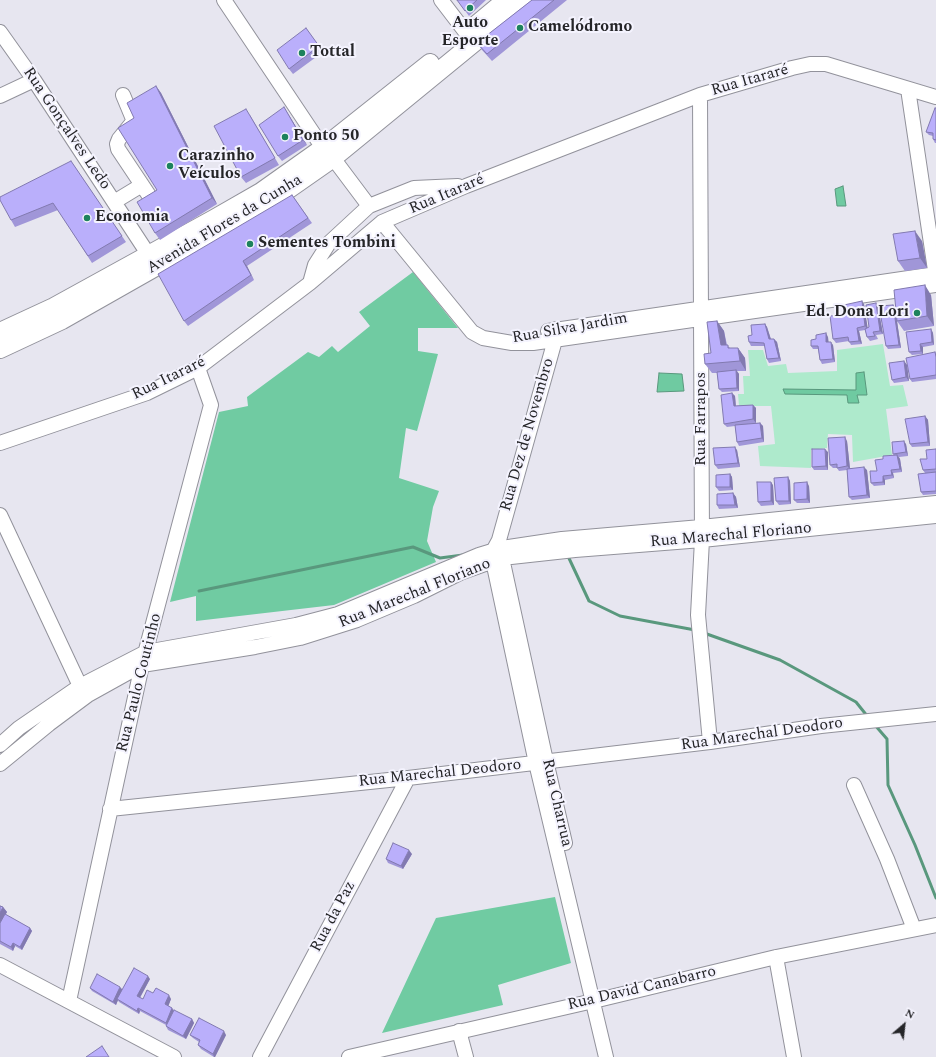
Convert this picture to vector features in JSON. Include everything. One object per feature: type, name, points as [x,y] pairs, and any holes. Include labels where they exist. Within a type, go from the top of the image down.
[{"type":"main road","name":"Avenida Flores da Cunha","points":[[328,153],[506,0]]},
{"type":"main road","name":"Avenida Flores da Cunha","points":[[0,349],[58,313],[153,261],[261,192],[328,153],[526,0]]},
{"type":"main road","name":"Avenida Flores da Cunha","points":[[0,332],[58,313]]},
{"type":"street","points":[[224,0],[328,153],[369,206]]},
{"type":"street","points":[[442,0],[467,34]]},
{"type":"street","name":"Rua Gonçalves Ledo","points":[[0,32],[34,80],[153,261]]},
{"type":"street","name":"Rua Itararé","points":[[0,442],[147,393],[198,368],[310,283],[382,222],[466,186],[700,95],[792,68],[810,64],[826,64],[936,97]]},
{"type":"street","points":[[0,96],[34,80]]},
{"type":"street","points":[[908,89],[936,278]]},
{"type":"street","points":[[124,95],[133,119],[132,123],[118,139],[118,149],[152,200]]},
{"type":"street","name":"Rua Farrapos","points":[[700,95],[702,533],[698,614],[710,742]]},
{"type":"street","points":[[114,202],[142,185]]},
{"type":"street","points":[[310,283],[315,265],[329,243],[369,206],[414,188],[466,186]]},
{"type":"street","name":"Rua Silva Jardim","points":[[382,222],[472,332],[482,338],[498,341],[816,297],[936,278]]},
{"type":"street","name":"Rua Dez de Novembro","points":[[498,552],[556,334]]},
{"type":"street","name":"Rua Paulo Coutinho","points":[[69,1000],[142,666],[211,405],[198,368]]},
{"type":"street","name":"Rua Marechal Floriano","points":[[837,520],[936,503]]},
{"type":"street","points":[[0,515],[84,690],[19,728],[0,745]]},
{"type":"street","name":"Rua Marechal Floriano","points":[[84,690],[142,666],[255,647],[298,632],[338,614],[498,552],[562,539],[702,533],[837,520],[936,516]]},
{"type":"street","name":"Rua Charrua","points":[[498,552],[513,634],[541,762],[597,1000],[606,1057]]},
{"type":"street","name":"Rua Marechal Floriano","points":[[0,764],[49,724],[84,690],[146,652],[298,632]]},
{"type":"street","name":"Rua Marechal Deodoro","points":[[110,810],[408,778],[710,742],[821,726],[936,714]]},
{"type":"street","name":"Rua da Paz","points":[[260,1057],[408,778]]},
{"type":"street","points":[[854,785],[887,859],[914,929]]},
{"type":"street","name":"Rua David Canabarro","points":[[349,1057],[386,1053],[460,1032],[776,957],[936,925]]},
{"type":"street","points":[[776,957],[794,1057]]},
{"type":"street","points":[[0,965],[69,1000],[174,1057]]},
{"type":"street","name":"Rua Charrua","points":[[597,1000],[616,1057]]},
{"type":"street","points":[[460,1032],[466,1057]]},
{"type":"shaded area","points":[[843,186],[846,206],[837,206],[835,189]]},
{"type":"shaded area","points":[[413,272],[458,328],[418,328],[418,351],[438,354],[417,431],[406,428],[399,478],[439,491],[433,507],[427,541],[436,562],[334,605],[196,621],[196,596],[170,602],[219,412],[248,406],[247,397],[308,352],[319,357],[332,346],[338,352],[370,326],[359,312]]},
{"type":"shaded area","points":[[883,344],[890,386],[903,385],[908,406],[886,409],[892,455],[853,462],[852,435],[828,434],[827,448],[811,450],[811,468],[760,466],[758,446],[775,444],[771,406],[739,406],[738,394],[744,394],[743,376],[750,376],[748,350],[763,350],[768,366],[786,364],[788,373],[837,371],[837,350]]},
{"type":"shaded area","points":[[864,372],[867,395],[857,395],[859,403],[848,403],[847,395],[785,394],[783,389],[856,390],[856,373]]},
{"type":"shaded area","points":[[659,373],[682,374],[684,391],[657,392]]},
{"type":"shaded area","points":[[555,897],[571,963],[498,985],[503,1005],[382,1033],[436,918]]},
{"type":"building","points":[[457,0],[477,0],[465,11]]},
{"type":"building","points":[[532,0],[554,0],[487,54],[477,43]]},
{"type":"building","name":"Tottal","points":[[306,28],[319,46],[289,69],[277,50]]},
{"type":"building","name":"Carazinho Veículos","points":[[156,86],[212,198],[155,233],[137,202],[157,190],[118,128],[134,118],[127,103]]},
{"type":"building","name":"Ponto 50","points":[[284,107],[303,140],[278,156],[259,125]]},
{"type":"building","points":[[935,108],[936,140],[933,139],[933,133],[926,132]]},
{"type":"building","points":[[246,109],[275,158],[241,177],[214,126]]},
{"type":"building","name":"Economia","points":[[71,161],[122,236],[88,256],[53,203],[11,220],[0,200],[0,197]]},
{"type":"building","name":"Sementes Tombini","points":[[292,195],[308,218],[243,261],[251,275],[184,321],[158,274]]},
{"type":"building","points":[[915,231],[920,258],[898,261],[893,234]]},
{"type":"building","points":[[925,285],[927,316],[897,321],[894,290]]},
{"type":"building","points":[[862,301],[865,326],[857,328],[859,341],[849,342],[848,337],[833,339],[830,316],[845,315],[844,305]]},
{"type":"building","points":[[876,303],[880,331],[873,332],[875,336],[867,337],[865,329],[869,327],[866,305]]},
{"type":"building","points":[[893,305],[899,345],[886,346],[879,306]]},
{"type":"building","points":[[717,321],[721,345],[728,345],[728,348],[738,348],[740,361],[705,364],[704,354],[711,353],[707,322]]},
{"type":"building","points":[[765,324],[769,339],[774,339],[779,358],[767,359],[764,343],[749,342],[748,336],[752,335],[751,325]]},
{"type":"building","points":[[931,329],[932,342],[920,344],[921,351],[909,352],[906,332]]},
{"type":"building","points":[[826,333],[826,342],[831,342],[833,359],[820,360],[818,346],[811,346],[811,340],[816,339],[816,335]]},
{"type":"building","points":[[935,352],[936,375],[910,379],[906,358]]},
{"type":"building","points":[[904,361],[906,377],[892,380],[889,363]]},
{"type":"building","points":[[736,370],[737,388],[719,389],[717,372]]},
{"type":"building","points":[[732,393],[734,406],[753,405],[753,419],[724,424],[721,395]]},
{"type":"building","points":[[925,416],[928,442],[910,444],[905,419]]},
{"type":"building","points":[[760,423],[762,438],[737,442],[735,425]]},
{"type":"building","points":[[845,437],[847,466],[837,468],[837,464],[830,465],[828,438]]},
{"type":"building","points":[[904,441],[906,452],[893,454],[892,442]]},
{"type":"building","points":[[735,447],[738,463],[715,465],[713,448]]},
{"type":"building","points":[[812,449],[825,449],[826,466],[812,467]]},
{"type":"building","points":[[936,449],[936,469],[923,470],[920,459],[927,459],[926,450]]},
{"type":"building","points":[[897,455],[900,469],[891,470],[892,475],[883,476],[883,482],[871,483],[870,471],[877,471],[875,460],[883,459],[883,456]]},
{"type":"building","points":[[864,467],[867,495],[849,497],[847,469]]},
{"type":"building","points":[[936,472],[936,491],[921,492],[918,474]]},
{"type":"building","points":[[730,474],[730,487],[716,487],[716,475]]},
{"type":"building","points":[[788,477],[789,501],[776,501],[774,478]]},
{"type":"building","points":[[757,482],[771,482],[771,501],[758,502]]},
{"type":"building","points":[[807,482],[807,499],[794,500],[794,483]]},
{"type":"building","points":[[733,493],[735,505],[717,505],[717,494]]},
{"type":"building","points":[[393,843],[409,850],[401,866],[386,859]]},
{"type":"building","points":[[0,906],[3,907],[0,913]]},
{"type":"building","points":[[5,914],[30,928],[20,947],[13,943],[11,947],[0,941],[0,923]]},
{"type":"building","points":[[134,968],[148,976],[137,996],[143,999],[147,990],[153,993],[156,988],[169,995],[165,1004],[172,1008],[166,1023],[138,1008],[137,1011],[117,999]]},
{"type":"building","points":[[97,974],[120,987],[113,1002],[90,988]]},
{"type":"building","points":[[174,1010],[192,1019],[183,1036],[166,1026]]},
{"type":"building","points":[[199,1018],[224,1031],[213,1054],[198,1045],[200,1040],[190,1035]]},
{"type":"building","points":[[102,1046],[109,1057],[86,1057]]},
{"type":"waterway","points":[[199,591],[413,547],[440,558],[463,555]]},
{"type":"waterway","points":[[567,554],[589,601],[620,616],[695,630]]},
{"type":"waterway","points":[[704,633],[780,660],[856,702],[868,717]]},
{"type":"waterway","points":[[874,724],[887,739],[888,785],[915,845],[936,898]]},
{"type":"place","name":"Auto Esporte","points":[[470,8]]},
{"type":"place","name":"Camelódromo","points":[[520,28]]},
{"type":"place","name":"Tottal","points":[[302,53]]},
{"type":"place","name":"Ponto 50","points":[[285,137]]},
{"type":"place","name":"Carazinho Veículos","points":[[170,166]]},
{"type":"place","name":"Economia","points":[[87,218]]},
{"type":"place","name":"Sementes Tombini","points":[[250,244]]},
{"type":"place","name":"Ed. Dona Lori","points":[[917,313]]}]
